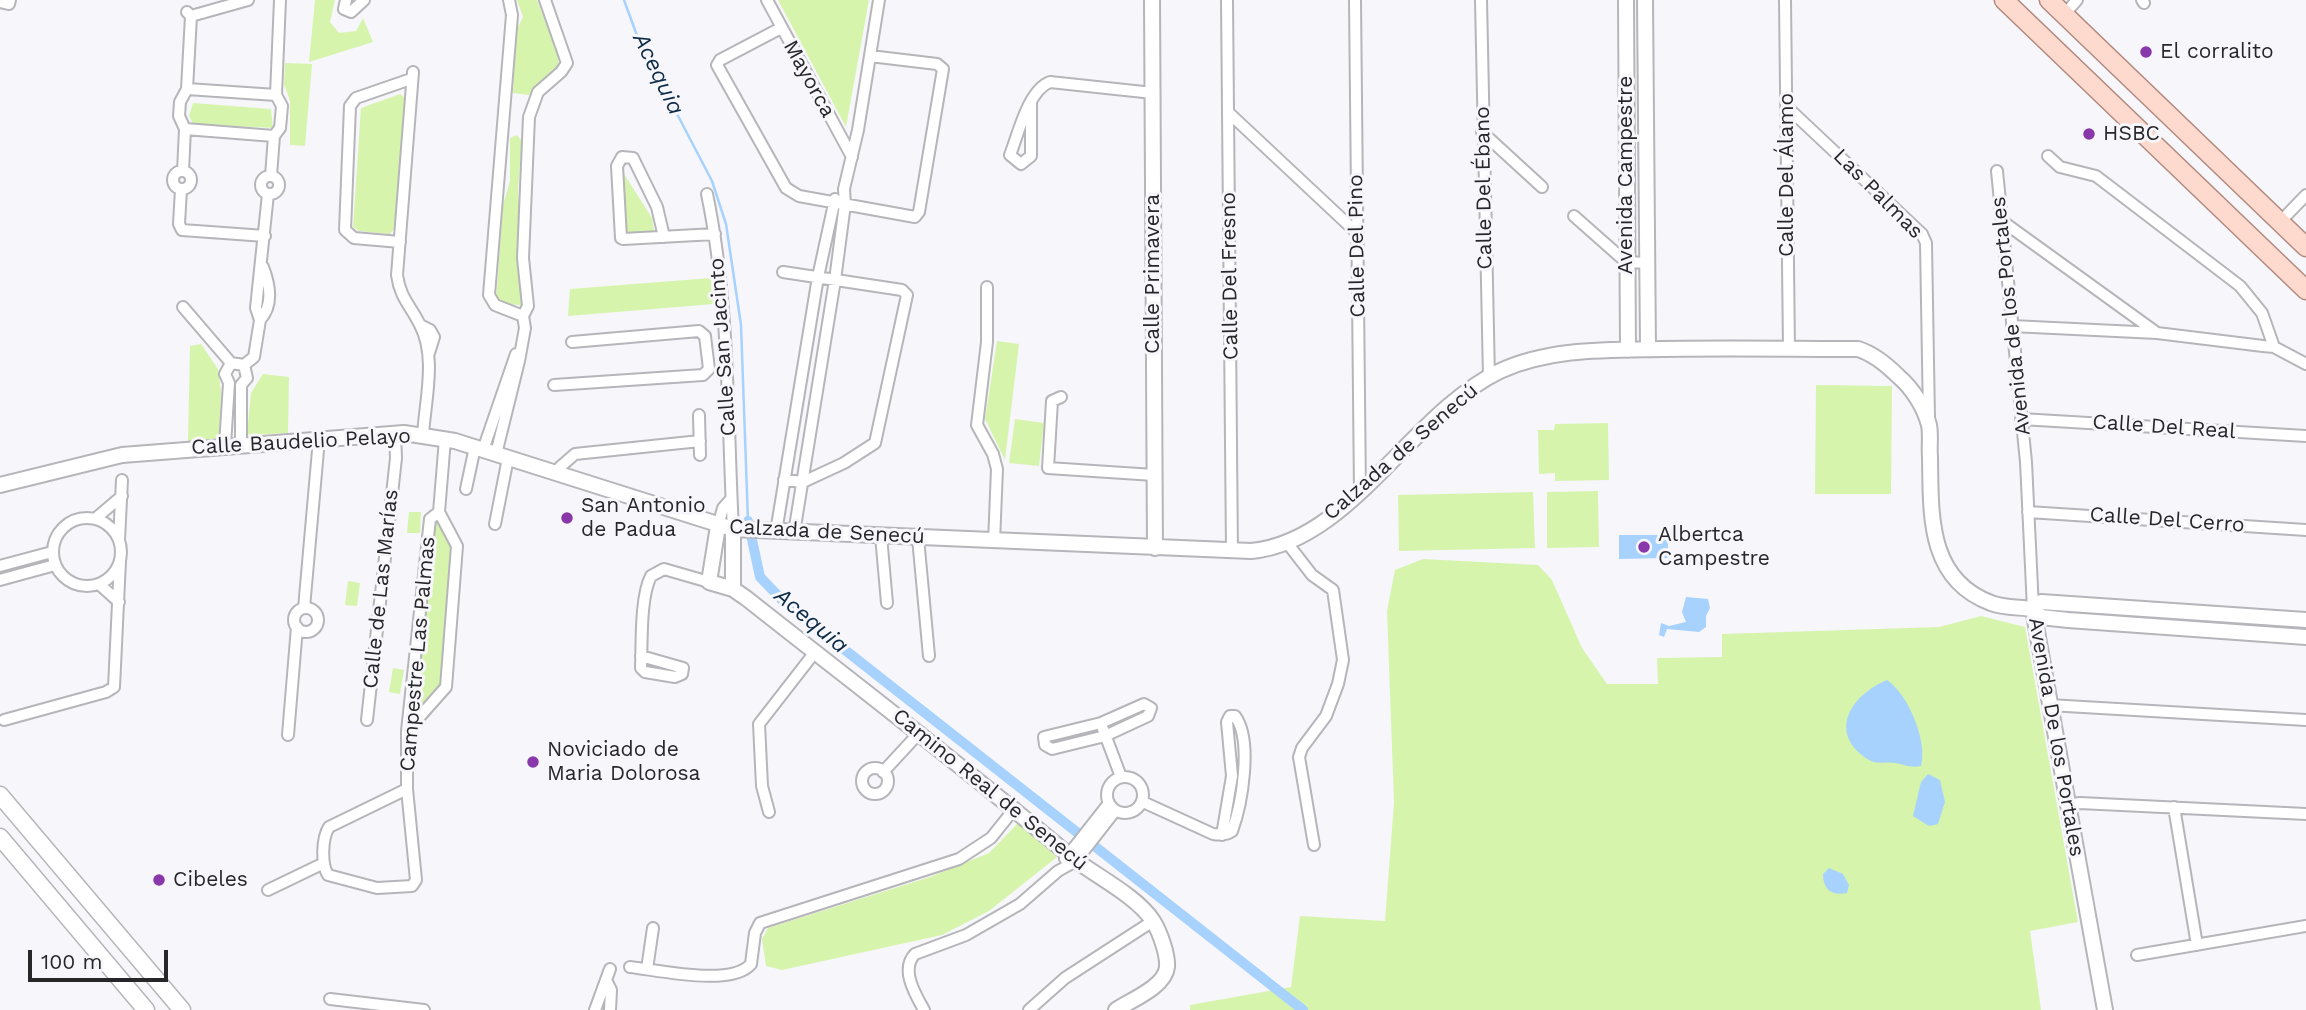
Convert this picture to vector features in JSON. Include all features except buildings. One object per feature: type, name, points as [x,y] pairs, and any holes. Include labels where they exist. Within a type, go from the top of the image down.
[{"type":"main road","points":[[2049,0],[2089,42],[2306,247]]},
{"type":"main road","points":[[2006,2],[2046,26],[2063,16]]},
{"type":"main road","points":[[2006,2],[2306,290]]},
{"type":"main road","points":[[2061,56],[2063,45],[2068,41],[2089,42]]},
{"type":"main road","points":[[0,795],[182,1010]]},
{"type":"main road","points":[[0,837],[146,1010]]},
{"type":"street","points":[[248,0],[189,14],[187,89],[180,102],[179,116],[186,129],[183,171],[176,173],[173,179],[175,187],[181,189],[179,225],[182,230],[265,236]]},
{"type":"street","points":[[183,307],[230,363],[244,365],[254,357],[260,320],[268,310],[270,286],[263,267],[268,194],[261,190],[260,182],[271,176],[274,136],[280,128],[282,106],[276,95],[280,0]]},
{"type":"street","points":[[346,0],[343,6],[348,12],[356,10],[364,0]]},
{"type":"street","points":[[509,0],[512,15],[506,115],[489,295],[495,305],[523,316]]},
{"type":"street","points":[[495,524],[490,452],[525,328],[523,316],[528,306],[523,258],[529,117],[538,92],[561,72],[567,63],[545,0]]},
{"type":"street","name":"Mayorca","points":[[767,0],[852,157]]},
{"type":"street","points":[[794,533],[835,280],[845,204],[844,189],[879,0]]},
{"type":"street","name":"Calle Primavera","points":[[1152,0],[1155,548]]},
{"type":"street","name":"Calle Del Fresno","points":[[1227,0],[1233,552]]},
{"type":"street","name":"Calle Del Pino","points":[[1355,0],[1360,493]]},
{"type":"street","name":"Calle Del Ébano","points":[[1481,0],[1489,377]]},
{"type":"street","name":"Avenida Campestre","points":[[1626,0],[1628,350]]},
{"type":"street","name":"Avenida Campestre","points":[[1645,0],[1648,349]]},
{"type":"street","name":"Calle Del Álamo","points":[[1785,0],[1789,349]]},
{"type":"street","points":[[2063,16],[2077,0]]},
{"type":"street","points":[[781,28],[720,60],[717,67],[786,188],[793,194],[912,218],[917,215],[943,69],[937,64],[870,56]]},
{"type":"street","points":[[1626,62],[1646,62]]},
{"type":"street","points":[[400,242],[354,238],[345,230],[350,106],[356,98],[412,76],[399,290],[421,326],[429,354],[423,435]]},
{"type":"street","points":[[1031,103],[1031,156],[1021,164],[1015,162],[1010,155],[1031,103],[1042,86],[1050,82],[1153,93]]},
{"type":"street","points":[[187,89],[276,95]]},
{"type":"street","name":"Las Palmas","points":[[1787,107],[1912,225],[1926,243],[1929,426]]},
{"type":"street","points":[[1228,113],[1356,232]]},
{"type":"street","points":[[506,115],[529,117]]},
{"type":"street","points":[[186,129],[274,136]]},
{"type":"street","points":[[1482,132],[1542,187]]},
{"type":"street","points":[[2048,156],[2060,167],[2096,176],[2240,286],[2262,313],[2274,347]]},
{"type":"street","points":[[664,237],[657,207],[633,158],[622,157],[617,166],[619,236],[623,239],[664,237],[715,234]]},
{"type":"street","name":"Avenida de los Portales","points":[[1997,171],[2026,462]]},
{"type":"street","points":[[776,532],[832,202],[844,189]]},
{"type":"street","name":"Calle San Jacinto","points":[[707,194],[715,234],[727,356],[733,529]]},
{"type":"street","points":[[2280,222],[2306,195]]},
{"type":"street","points":[[1574,216],[1626,262],[1649,263]]},
{"type":"street","points":[[1626,221],[1648,223]]},
{"type":"street","points":[[2002,221],[2157,333]]},
{"type":"street","points":[[783,272],[902,290],[906,295],[878,438],[862,452],[803,482],[784,480]]},
{"type":"street","points":[[987,287],[987,342],[977,425],[993,454],[997,469],[994,542]]},
{"type":"street","points":[[2012,326],[2157,333],[2274,347],[2306,364]]},
{"type":"street","points":[[554,385],[703,375],[709,369],[705,337],[699,331],[572,342]]},
{"type":"street","name":"Calzada de Senecú","points":[[718,526],[776,532],[994,542],[1233,552],[1266,550],[1288,544],[1360,493],[1422,430],[1461,396],[1489,377],[1525,361],[1558,353],[1648,349],[1858,349],[1870,353],[1908,385],[1929,426],[1931,518],[1940,556],[1954,579],[1971,593],[1992,604],[2033,609]]},
{"type":"street","points":[[707,357],[727,356]]},
{"type":"street","points":[[225,445],[229,383],[225,374],[230,363]]},
{"type":"street","points":[[241,444],[241,384],[247,378],[244,365]]},
{"type":"street","points":[[229,383],[241,384]]},
{"type":"street","points":[[1062,397],[1052,401],[1048,468],[1154,475]]},
{"type":"street","points":[[699,415],[700,455]]},
{"type":"street","name":"Calle Del Real","points":[[2021,419],[2306,436]]},
{"type":"street","name":"Calle Baudelio Pelayo","points":[[0,485],[122,455],[400,433],[445,439],[559,471],[718,526]]},
{"type":"street","name":"Calle de Las Marías","points":[[367,720],[396,458],[401,452],[400,433]]},
{"type":"street","points":[[288,735],[297,627],[295,616],[304,608],[319,439]]},
{"type":"street","name":"Campestre Las Palmas","points":[[407,789],[329,827],[324,836],[324,863],[328,875],[377,888],[414,884],[407,789],[407,731],[430,519],[439,512],[445,439]]},
{"type":"street","points":[[559,471],[575,454],[700,441]]},
{"type":"street","points":[[466,489],[490,452]]},
{"type":"street","name":"Avenida De los Portales","points":[[2026,462],[2033,609],[2066,805],[2105,1010]]},
{"type":"street","points":[[4,720],[106,692],[117,682],[122,480]]},
{"type":"street","points":[[96,518],[122,496]]},
{"type":"street","name":"Calle San Jacinto","points":[[718,526],[723,508],[730,500]]},
{"type":"street","points":[[407,731],[446,687],[457,546],[439,512]]},
{"type":"street","name":"Calle Del Cerro","points":[[2028,512],[2306,530]]},
{"type":"street","points":[[119,540],[106,523],[96,518],[73,520],[63,526],[56,536],[52,552],[55,565],[65,579],[76,585],[99,584],[108,579],[120,561]]},
{"type":"street","points":[[709,582],[718,526]]},
{"type":"street","points":[[641,656],[648,583],[651,576],[664,569],[733,589],[733,529]]},
{"type":"street","points":[[881,536],[887,603]]},
{"type":"street","points":[[918,538],[929,656]]},
{"type":"street","points":[[1288,544],[1312,575],[1334,590],[1342,646],[1343,660],[1334,699],[1299,757],[1314,845]]},
{"type":"street","points":[[0,566],[52,552]]},
{"type":"street","points":[[0,580],[55,565]]},
{"type":"street","points":[[99,584],[119,603]]},
{"type":"street","name":"Camino Real de Senecú","points":[[733,589],[1015,808],[1076,852],[1153,921],[1167,958],[1165,973],[1159,982],[1116,1010]]},
{"type":"street","points":[[2306,620],[2041,602],[2033,609],[2041,617],[2068,620],[2306,637]]},
{"type":"street","points":[[304,608],[314,611],[318,622]]},
{"type":"street","points":[[318,622],[332,623]]},
{"type":"street","points":[[297,627],[304,631],[311,630],[318,622]]},
{"type":"street","points":[[769,812],[762,786],[759,724],[814,652]]},
{"type":"street","points":[[1144,704],[1151,708],[1148,716],[1105,736],[1052,749],[1045,745],[1044,737],[1101,723],[1144,704]]},
{"type":"street","points":[[2049,705],[2306,720]]},
{"type":"street","points":[[1101,723],[1121,777]]},
{"type":"street","points":[[883,772],[920,732]]},
{"type":"street","points":[[1112,807],[1131,813],[1143,802],[1139,783],[1121,777]]},
{"type":"street","points":[[1112,807],[1108,788],[1121,777]]},
{"type":"street","points":[[1143,802],[1222,835],[1238,777]]},
{"type":"street","points":[[2066,805],[2080,803],[2306,814]]},
{"type":"street","points":[[924,1010],[908,972],[909,959],[915,954],[966,936],[1020,904],[1058,871],[1112,807]]},
{"type":"street","points":[[2174,807],[2197,945]]},
{"type":"street","points":[[630,967],[709,976],[742,972],[751,964],[755,933],[760,923],[959,859],[990,838],[1015,808]]},
{"type":"street","points":[[268,890],[324,863]]},
{"type":"street","points":[[1029,1010],[1065,978],[1153,921]]},
{"type":"street","points":[[2137,956],[2306,926]]},
{"type":"street","points":[[648,969],[653,928]]},
{"type":"street","points":[[595,1010],[599,990],[607,982],[610,969]]},
{"type":"street","points":[[607,982],[611,990],[610,1010]]},
{"type":"street","points":[[349,1010],[335,1000],[424,1010]]},
{"type":"green space","points":[[315,0],[335,0],[330,22],[339,33],[356,31],[363,18],[373,42],[309,62]]},
{"type":"green space","points":[[517,0],[537,0],[559,56],[558,68],[537,84],[529,95],[513,93],[515,33],[523,17]]},
{"type":"green space","points":[[778,0],[869,0],[846,127]]},
{"type":"green space","points":[[285,63],[312,64],[305,146],[290,145],[290,101],[284,84]]},
{"type":"green space","points":[[400,94],[405,98],[394,229],[390,234],[359,231],[353,227],[361,108]]},
{"type":"green space","points":[[193,103],[271,109],[273,128],[193,124],[189,116]]},
{"type":"green space","points":[[517,135],[522,141],[518,189],[525,306],[496,302],[503,205],[510,181],[510,138]]},
{"type":"green space","points":[[624,174],[652,218],[654,231],[625,234]]},
{"type":"green space","points":[[711,278],[714,304],[568,316],[570,289]]},
{"type":"green space","points":[[997,341],[1019,344],[1005,460],[985,419]]},
{"type":"green space","points":[[201,344],[218,369],[221,392],[219,439],[188,442],[190,346]]},
{"type":"green space","points":[[263,374],[289,377],[288,433],[247,435],[251,393]]},
{"type":"green space","points":[[1816,385],[1892,386],[1891,494],[1815,494]]},
{"type":"green space","points":[[1015,419],[1044,423],[1039,466],[1009,463]]},
{"type":"green space","points":[[1608,423],[1609,480],[1555,481],[1555,473],[1539,474],[1538,430],[1554,430],[1555,424]]},
{"type":"green space","points":[[1598,491],[1599,547],[1547,548],[1547,492]]},
{"type":"green space","points":[[1533,492],[1535,548],[1399,551],[1398,495]]},
{"type":"green space","points":[[409,512],[421,512],[420,533],[407,533]]},
{"type":"green space","points":[[435,520],[452,545],[441,686],[417,708],[415,701]]},
{"type":"green space","points":[[1423,559],[1538,565],[1552,580],[1582,648],[1607,684],[1658,684],[1657,658],[1722,657],[1722,634],[1939,627],[1981,616],[2025,627],[2078,922],[2030,931],[2041,1010],[1190,1010],[1190,1005],[1291,987],[1300,916],[1385,921],[1394,802],[1387,611],[1395,570]]},
{"type":"green space","points":[[348,581],[360,583],[357,606],[345,605]]},
{"type":"green space","points":[[393,668],[404,670],[400,694],[389,692]]},
{"type":"green space","points":[[1018,823],[1057,857],[989,911],[942,935],[782,970],[766,966],[762,939],[768,928],[930,877],[989,853]]},
{"type":"water","name":"Albertca Campestre","points":[[1619,535],[1668,535],[1668,558],[1619,559]]},
{"type":"water","points":[[1686,597],[1708,599],[1710,608],[1706,616],[1706,627],[1699,632],[1667,629],[1664,637],[1659,635],[1661,623],[1669,626],[1686,622],[1682,612]]},
{"type":"water","points":[[1887,680],[1909,707],[1919,731],[1922,744],[1921,766],[1869,760],[1856,749],[1849,738],[1846,727],[1854,705],[1863,695]]},
{"type":"water","points":[[1928,774],[1940,780],[1945,802],[1938,824],[1929,826],[1913,816],[1921,782]]},
{"type":"water","points":[[1829,868],[1843,874],[1849,885],[1847,893],[1829,891],[1823,874]]},
{"type":"waterway","name":"Acequia","points":[[624,0],[639,41],[712,181],[726,224],[741,325],[748,521]]},
{"type":"waterway","name":"Acequia","points":[[748,521],[760,577],[784,602],[1303,1010]]},
{"type":"place","name":"El corralito","points":[[2146,52]]},
{"type":"place","name":"HSBC","points":[[2089,134]]},
{"type":"place","name":"San Antonio de Padua","points":[[567,518]]},
{"type":"place","name":"Albertca Campestre","points":[[1644,547]]},
{"type":"place","name":"Noviciado de Maria Dolorosa","points":[[533,762]]},
{"type":"place","name":"Cibeles","points":[[159,880]]}]
